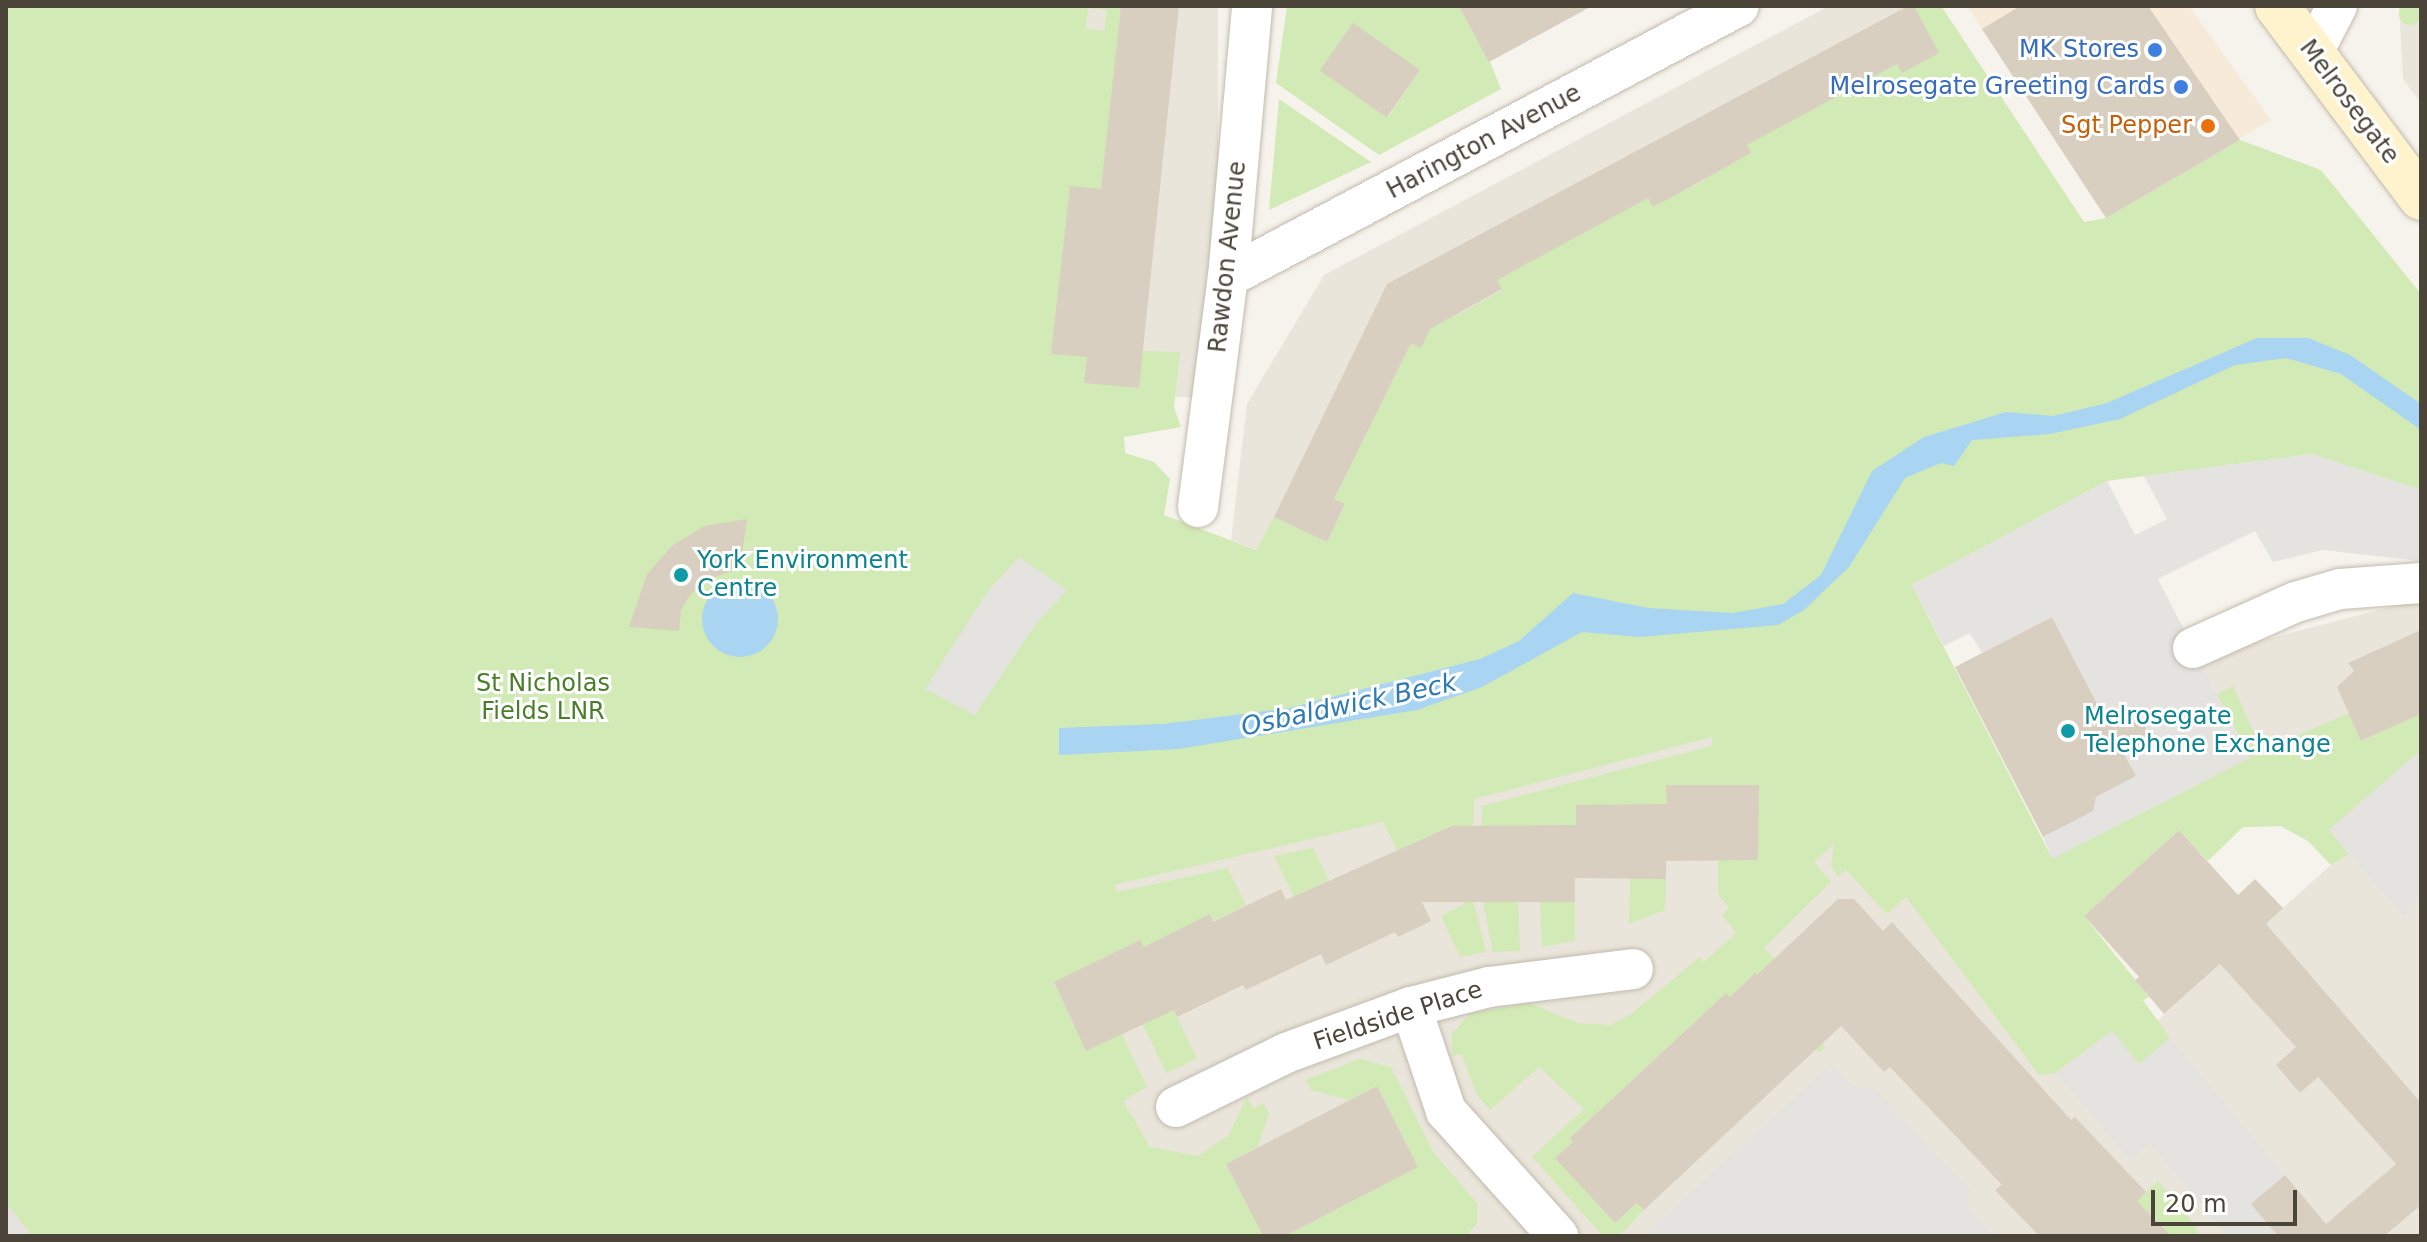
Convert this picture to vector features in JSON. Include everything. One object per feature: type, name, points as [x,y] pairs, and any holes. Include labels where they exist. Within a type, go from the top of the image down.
[{"type":"street","name":"Rawdon Avenue","points":[[1198,507],[1228,277],[1252,6]]},
{"type":"street","name":"Harington Avenue","points":[[1228,277],[1739,6]]},
{"type":"street","name":"Melrosegate","points":[[2277,6],[2421,198]]},
{"type":"street","points":[[2312,54],[2337,6]]},
{"type":"street","points":[[2193,648],[2296,602],[2340,589],[2421,583]]},
{"type":"street","name":"Fieldside Place","points":[[1176,1107],[1286,1053],[1411,1007],[1489,987],[1633,969]]},
{"type":"street","points":[[1411,1007],[1446,1111],[1535,1228]]},
{"type":"shaded area","points":[[1022,6],[1218,6],[1218,397],[1022,397]]},
{"type":"shaded area","points":[[1829,6],[1941,6],[2084,222],[1371,594],[1231,540],[1247,404],[1324,275]]},
{"type":"shaded area","points":[[1967,6],[2189,6],[2271,120],[2106,218]]},
{"type":"shaded area","points":[[2399,6],[2421,6],[2421,103],[2403,79]]},
{"type":"shaded area","points":[[2312,454],[2421,490],[2421,561],[2323,550],[2273,562],[2255,531],[2158,579],[2250,758],[2052,859],[2043,837],[2092,811],[2096,797],[2135,776],[2124,754],[2152,740],[2106,721],[2052,617],[1982,653],[1970,633],[1944,646],[1912,585],[2107,481],[2135,535],[2167,519],[2144,476]]},
{"type":"shaded area","points":[[1019,557],[1067,590],[1036,624],[975,715],[925,689],[988,591]]},
{"type":"shaded area","points":[[2421,599],[2421,1236],[1233,1236],[1004,1005],[1114,885],[1729,732],[1868,842],[2158,1020],[2331,865],[2308,841],[2281,826],[2243,827],[2250,757],[2198,657]]},
{"type":"shaded area","points":[[2421,750],[2421,900],[2403,916],[2329,830]]},
{"type":"shaded area","points":[[2112,1031],[2139,1064],[2170,1038],[2336,1236],[2227,1236],[2150,1143],[2130,1160],[2056,1073]]},
{"type":"shaded area","points":[[1832,1063],[1851,1085],[1875,1089],[1970,1189],[1968,1208],[1994,1236],[1643,1236]]},
{"type":"shaded area","points":[[6,1203],[32,1236],[6,1236]]},
{"type":"green space","points":[[2410,3],[2418,6],[2421,14],[2418,22],[2410,25],[2402,22],[2399,14],[2402,6]]},
{"type":"green space","name":"St Nicholas Fields LNR","points":[[6,6],[1121,6],[1085,383],[1138,387],[1142,351],[1180,352],[1174,407],[1181,427],[1124,437],[1125,453],[1154,462],[1170,479],[1164,515],[1256,550],[1274,517],[1327,542],[1345,505],[1334,499],[1411,343],[1440,308],[1454,317],[1502,290],[1497,280],[1648,197],[1653,206],[1703,181],[1746,144],[1897,64],[1902,72],[1938,53],[1914,6],[1941,6],[2084,222],[2106,218],[2240,140],[2321,170],[2421,294],[2421,490],[2312,454],[2107,481],[1912,585],[2052,858],[2249,758],[2217,694],[2233,686],[2262,751],[2349,713],[2362,741],[2421,714],[2421,750],[2329,830],[2349,854],[2331,865],[2308,841],[2281,826],[2243,827],[2208,861],[2179,830],[2084,916],[2149,997],[2143,1000],[2170,1038],[2139,1064],[2112,1031],[2055,1073],[2039,1075],[1906,897],[1887,914],[1846,870],[1838,876],[1831,867],[1834,844],[1814,862],[1831,882],[1764,948],[1812,998],[1796,1015],[1825,1047],[1819,1053],[1749,978],[1730,997],[1726,993],[1570,1138],[1573,1142],[1556,1158],[1615,1223],[1637,1203],[1644,1210],[1619,1236],[1603,1236],[1532,1157],[1584,1109],[1539,1067],[1490,1110],[1478,1097],[1461,1054],[1452,1056],[1452,1033],[1471,1013],[1529,1003],[1578,1023],[1610,1025],[1630,1015],[1700,957],[1704,962],[1736,933],[1722,915],[1729,908],[1718,894],[1718,860],[1759,785],[1667,785],[1667,805],[1577,805],[1576,826],[1487,826],[1486,901],[1518,902],[1520,951],[1493,952],[1481,892],[1482,806],[1712,746],[1712,737],[1474,799],[1471,891],[1486,952],[1460,957],[1441,916],[1465,904],[1433,835],[1398,852],[1383,822],[1114,885],[1118,892],[1228,868],[1246,905],[1213,922],[1209,915],[1144,947],[1140,940],[1054,983],[1086,1051],[1122,1034],[1147,1087],[1123,1101],[1150,1147],[1198,1156],[1228,1136],[1247,1097],[1253,1108],[1263,1103],[1269,1113],[1258,1147],[1226,1164],[1263,1236],[32,1236],[6,1203]],"holes":[[[1088,8],[1107,10],[1104,31],[1086,29]]]},
{"type":"green space","points":[[1287,6],[1468,6],[1501,89],[1379,155],[1276,83]],"holes":[[[1353,24],[1420,70],[1388,117]]]},
{"type":"green space","points":[[1279,99],[1371,162],[1269,210]]},
{"type":"green space","points":[[1313,848],[1329,880],[1294,897],[1274,856]]},
{"type":"green space","points":[[1630,878],[1666,879],[1665,910],[1629,924]]},
{"type":"green space","points":[[1540,902],[1575,902],[1575,941],[1542,947]]},
{"type":"green space","points":[[1173,1009],[1197,1058],[1167,1073],[1142,1024]]},
{"type":"green space","points":[[1360,1059],[1391,1067],[1433,1152],[1477,1203],[1477,1223],[1466,1236],[1285,1236],[1418,1167],[1377,1086],[1349,1100],[1311,1090],[1305,1080]]},
{"type":"green space","points":[[2158,1181],[2194,1224],[2199,1236],[2171,1236],[2137,1201]]},
{"type":"water","name":"Osbaldwick Beck","points":[[2257,338],[2308,338],[2350,355],[2421,404],[2421,430],[2341,374],[2286,358],[2235,365],[2120,419],[2050,434],[1972,440],[1954,466],[1941,463],[1905,478],[1849,567],[1804,610],[1778,625],[1639,637],[1582,632],[1482,687],[1417,710],[1178,749],[1059,755],[1059,728],[1163,724],[1289,708],[1480,659],[1519,641],[1573,593],[1648,608],[1733,613],[1783,604],[1821,575],[1872,471],[1924,437],[2006,412],[2053,416],[2107,403]]},
{"type":"water","points":[[733,581],[747,581],[761,587],[772,598],[778,619],[775,634],[767,646],[747,657],[733,657],[719,651],[708,640],[702,626],[702,612],[708,598],[719,587]]},
{"type":"building","points":[[1121,6],[1179,6],[1139,388],[1084,383],[1087,357],[1051,354],[1070,186],[1101,189]]},
{"type":"building","points":[[1459,6],[1592,6],[1489,62]]},
{"type":"building","points":[[1908,6],[1914,6],[1939,53],[1902,73],[1897,64],[1747,145],[1751,153],[1653,207],[1648,198],[1497,280],[1502,289],[1430,329],[1421,348],[1411,343],[1334,499],[1345,504],[1327,542],[1274,517],[1387,284]]},
{"type":"building","points":[[2020,6],[2148,6],[2240,140],[2106,218],[1982,29]]},
{"type":"building","points":[[1353,23],[1420,70],[1387,118],[1320,71]]},
{"type":"building","name":"York Environment Centre","points":[[747,519],[740,568],[704,581],[690,595],[681,610],[679,631],[629,627],[647,574],[672,546],[704,526]]},
{"type":"building","name":"Melrosegate Telephone Exchange","points":[[2052,617],[2106,721],[2134,706],[2152,740],[2124,754],[2136,776],[2096,797],[2093,811],[2043,837],[1955,667]]},
{"type":"building","points":[[2421,630],[2421,714],[2361,741],[2337,687],[2354,671],[2348,663]]},
{"type":"building","points":[[1666,785],[1759,785],[1758,860],[1666,861],[1666,879],[1575,878],[1575,902],[1422,902],[1431,921],[1398,937],[1395,932],[1326,965],[1321,954],[1246,990],[1243,985],[1177,1017],[1174,1010],[1086,1051],[1054,982],[1140,940],[1144,947],[1210,914],[1213,922],[1281,889],[1286,900],[1452,826],[1576,825],[1576,805],[1667,804]]},
{"type":"building","points":[[2179,830],[2238,895],[2255,879],[2283,908],[2266,924],[2421,1103],[2421,1205],[2384,1236],[2278,1236],[2251,1204],[2285,1175],[2326,1224],[2396,1164],[2318,1077],[2300,1093],[2276,1065],[2296,1047],[2220,964],[2164,1014],[2135,980],[2139,977],[2084,916]]},
{"type":"building","points":[[1838,899],[1854,899],[1883,931],[1892,922],[2071,1120],[2075,1117],[2146,1192],[2137,1201],[2171,1236],[2039,1236],[1995,1190],[2002,1185],[1890,1067],[1884,1072],[1841,1026],[1644,1210],[1637,1203],[1615,1223],[1555,1158],[1573,1142],[1570,1138],[1726,993],[1730,997],[1756,972],[1756,976]]},
{"type":"building","points":[[1377,1086],[1418,1167],[1285,1236],[1263,1236],[1226,1164]]},
{"type":"place","name":"MK Stores","points":[[2155,50]]},
{"type":"place","name":"Melrosegate Greeting Cards","points":[[2181,87]]},
{"type":"place","name":"Sgt Pepper","points":[[2208,126]]},
{"type":"place","name":"York Environment Centre","points":[[681,575]]},
{"type":"place","name":"Melrosegate Telephone Exchange","points":[[2068,731]]}]
